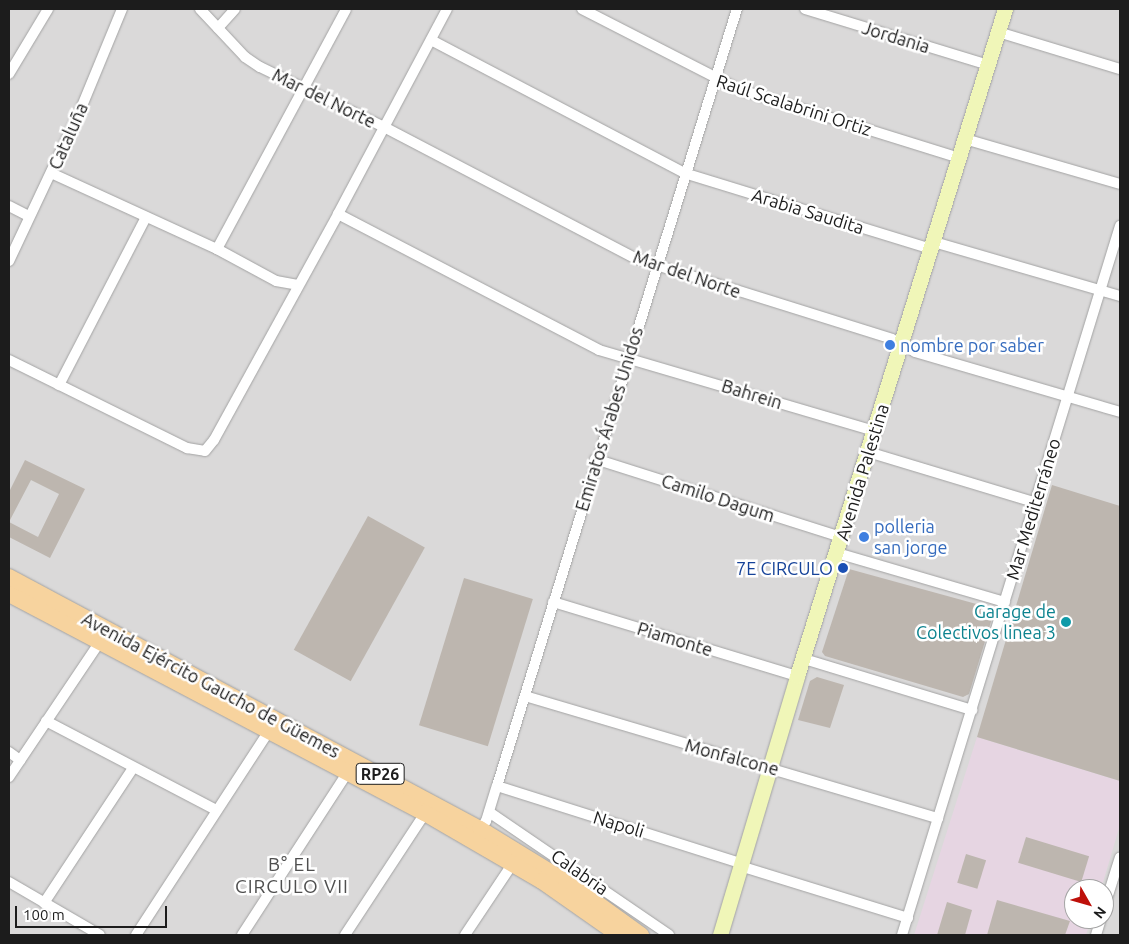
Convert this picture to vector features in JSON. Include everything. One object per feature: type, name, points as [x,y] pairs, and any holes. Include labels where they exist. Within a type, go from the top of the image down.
[{"type":"main road","name":"Avenida Ejército Gaucho de Güemes","points":[[9,578],[104,637],[269,730],[425,813],[513,863],[619,935]]},
{"type":"main road","name":"Avenida Ejército Gaucho de Güemes","points":[[9,594],[104,637],[480,829],[566,882],[641,935]]},
{"type":"street","points":[[9,74],[47,9]]},
{"type":"street","name":"Cataluña","points":[[9,260],[51,173],[122,9]]},
{"type":"street","name":"Mar del Norte","points":[[200,9],[252,62],[384,127],[656,267],[902,344],[915,352],[1120,412]]},
{"type":"street","points":[[218,28],[235,9]]},
{"type":"street","points":[[216,249],[305,88],[346,9]]},
{"type":"street","points":[[9,360],[187,448],[205,451],[338,214],[447,9]]},
{"type":"street","name":"Raúl Scalabrini Ortiz","points":[[582,9],[715,79],[960,158]]},
{"type":"street","name":"Emiratos Árabes Unidos","points":[[480,829],[489,812],[595,459],[629,357],[684,173],[737,9]]},
{"type":"street","name":"Jordania","points":[[804,9],[988,66]]},
{"type":"street","name":"Avenida Palestina","points":[[720,935],[797,676],[804,659],[933,246],[1005,9]]},
{"type":"street","points":[[998,32],[1120,69]]},
{"type":"street","name":"Arabia Saudita","points":[[430,40],[684,173],[933,246],[1120,296]]},
{"type":"street","points":[[965,139],[1120,184]]},
{"type":"street","points":[[51,173],[216,249],[276,281],[298,286]]},
{"type":"street","points":[[9,206],[29,216]]},
{"type":"street","name":"Bahrein","points":[[338,214],[584,343],[874,431]]},
{"type":"street","points":[[59,385],[146,217]]},
{"type":"street","name":"Mar Mediterráneo","points":[[902,935],[1120,226]]},
{"type":"street","points":[[868,452],[1034,502]]},
{"type":"street","name":"Camilo Dagum","points":[[595,459],[842,537]]},
{"type":"street","points":[[837,553],[1005,602]]},
{"type":"street","name":"Piamonte","points":[[553,602],[797,676]]},
{"type":"street","points":[[9,777],[104,637]]},
{"type":"street","points":[[804,659],[972,710]]},
{"type":"street","name":"Monfalcone","points":[[525,696],[769,770],[781,771],[938,818]]},
{"type":"street","points":[[46,721],[216,810]]},
{"type":"street","points":[[136,935],[269,730]]},
{"type":"street","points":[[9,752],[20,760]]},
{"type":"street","points":[[44,903],[133,768]]},
{"type":"street","points":[[242,935],[348,772]]},
{"type":"street","name":"Napoli","points":[[497,786],[908,918]]},
{"type":"street","name":"Calabria","points":[[489,812],[669,935]]},
{"type":"street","points":[[345,935],[425,813]]},
{"type":"street","points":[[1113,879],[1120,857]]},
{"type":"street","points":[[465,935],[513,863]]},
{"type":"street","points":[[9,882],[100,935]]},
{"type":"shaded area","points":[[9,9],[1120,9],[1120,935],[9,935]]},
{"type":"shaded area","points":[[977,737],[1120,781],[1120,825],[1104,879],[1064,879],[1064,929],[1088,929],[1086,935],[914,935]]},
{"type":"building","points":[[25,460],[85,489],[50,558],[9,537],[9,522],[9,492]],"holes":[[[31,480],[59,494],[38,537],[9,522]]]},
{"type":"building","name":"Garage de Colectivos linea 3","points":[[1052,485],[1120,506],[1120,781],[977,737]]},
{"type":"building","points":[[368,516],[425,548],[351,681],[294,650]]},
{"type":"building","points":[[849,569],[991,608],[993,615],[969,694],[963,697],[825,656],[822,652]]},
{"type":"building","points":[[464,578],[533,599],[488,746],[419,725]]},
{"type":"building","points":[[817,677],[844,685],[830,728],[798,720],[810,681]]},
{"type":"building","points":[[1026,837],[1089,856],[1082,879],[1071,879],[1018,863]]},
{"type":"building","points":[[966,854],[986,860],[977,889],[957,883]]},
{"type":"building","points":[[997,900],[1064,919],[1064,929],[1067,929],[1065,935],[987,935]]},
{"type":"building","points":[[947,902],[972,910],[965,935],[937,935]]},
{"type":"place","name":"nombre por saber","points":[[890,345]]},
{"type":"place","name":"polleria san jorge","points":[[864,537]]},
{"type":"place","name":"7E CIRCULO","points":[[843,568]]},
{"type":"place","name":"Garage de Colectivos linea 3","points":[[1066,622]]},
{"type":"district","name":"B° EL CIRCULO VII","points":[[292,876]]}]
